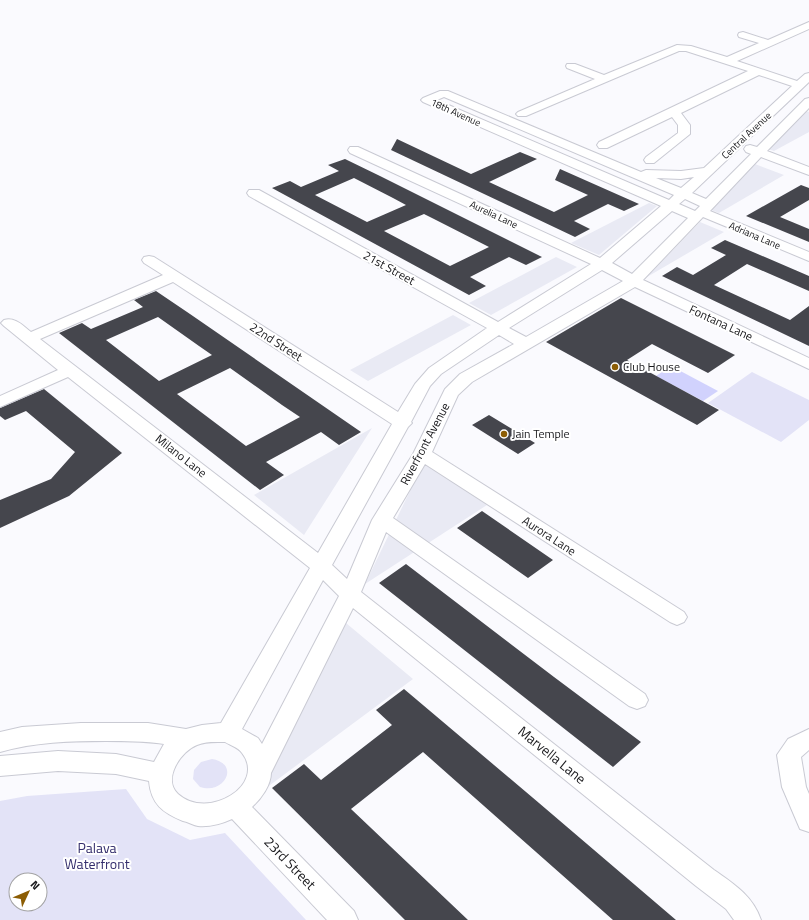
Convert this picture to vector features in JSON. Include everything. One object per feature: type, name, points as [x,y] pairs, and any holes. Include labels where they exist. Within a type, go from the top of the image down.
[{"type":"street","points":[[728,61],[809,25]]},
{"type":"street","points":[[743,35],[768,43]]},
{"type":"street","points":[[522,114],[677,48],[687,48],[799,85]]},
{"type":"street","points":[[571,66],[605,79]]},
{"type":"street","points":[[603,145],[758,71]]},
{"type":"street","name":"Central Avenue","points":[[676,200],[809,76]]},
{"type":"street","name":"18th Avenue","points":[[676,200],[621,169],[444,93],[427,100],[676,200],[702,212]]},
{"type":"street","name":"Central Avenue","points":[[702,212],[808,103]]},
{"type":"street","points":[[650,160],[684,134],[684,125],[674,112]]},
{"type":"street","points":[[736,144],[809,171]]},
{"type":"street","name":"Aurelia Lane","points":[[354,150],[602,264],[634,281]]},
{"type":"street","points":[[621,169],[651,175],[668,175],[707,171]]},
{"type":"street","name":"21st Street","points":[[254,193],[497,329],[525,343]]},
{"type":"street","points":[[228,732],[424,384],[435,371],[497,329],[602,264],[676,200]]},
{"type":"street","name":"Adriana Lane","points":[[702,212],[809,257]]},
{"type":"street","name":"Riverfront Avenue","points":[[262,767],[350,594],[382,520],[422,454],[451,393],[466,378],[634,281],[702,212]]},
{"type":"street","name":"22nd Street","points":[[149,260],[403,423]]},
{"type":"street","points":[[30,338],[174,276]]},
{"type":"street","name":"Fontana Lane","points":[[634,281],[809,364]]},
{"type":"street","name":"Milano Lane","points":[[9,323],[321,566],[350,594]]},
{"type":"street","points":[[0,402],[69,371]]},
{"type":"street","name":"Aurora Lane","points":[[422,454],[677,617]]},
{"type":"street","points":[[382,520],[637,700]]},
{"type":"street","name":"Marvella Lane","points":[[350,594],[705,878],[735,900],[748,920]]},
{"type":"street","points":[[0,742],[22,736],[81,732],[148,732],[187,739]]},
{"type":"street","points":[[228,732],[249,743],[257,754],[262,767],[257,782],[249,796],[236,807],[221,814],[205,816],[189,814],[176,808],[166,798],[161,787],[161,773],[165,761],[174,748],[187,739],[204,733],[228,732]]},
{"type":"street","points":[[809,739],[796,746],[789,755],[794,787],[809,821]]},
{"type":"street","points":[[0,766],[58,761],[116,764],[161,773]]},
{"type":"street","name":"23rd Street","points":[[236,807],[345,920]]},
{"type":"shaded area","points":[[806,111],[809,112],[809,132],[774,151],[768,149]]},
{"type":"shaded area","points":[[755,164],[784,175],[719,213],[711,210]]},
{"type":"shaded area","points":[[649,203],[657,206],[599,255],[571,243]]},
{"type":"shaded area","points":[[700,222],[724,232],[647,277]]},
{"type":"shaded area","points":[[556,257],[577,267],[491,315],[469,303]]},
{"type":"shaded area","points":[[453,315],[471,325],[368,381],[350,370]]},
{"type":"shaded area","points":[[372,428],[304,535],[254,495]]},
{"type":"shaded area","points":[[424,462],[487,505],[365,584]]},
{"type":"shaded area","points":[[346,623],[413,679],[258,794]]},
{"type":"green space","points":[[752,372],[809,400],[809,420],[781,442],[708,403]]},
{"type":"green space","points":[[212,759],[221,762],[226,767],[226,778],[216,787],[200,787],[193,779],[194,770],[201,762]]},
{"type":"green space","name":"Palava Waterfront","points":[[126,789],[147,819],[190,840],[225,833],[306,920],[0,920],[0,801],[27,796]]},
{"type":"water","points":[[671,366],[718,391],[703,401],[656,376]]},
{"type":"building","points":[[397,139],[471,174],[520,152],[537,159],[489,182],[554,212],[588,195],[555,180],[560,169],[639,204],[624,211],[608,204],[574,221],[590,229],[575,237],[391,150]]},
{"type":"building","points":[[345,159],[542,257],[526,265],[509,257],[470,277],[486,286],[469,295],[272,188],[290,181],[301,187],[339,171],[328,165]],"holes":[[[354,178],[393,198],[406,205],[367,222],[315,195]],[[424,214],[434,219],[489,247],[450,266],[384,231]]]},
{"type":"building","points":[[801,185],[809,188],[809,200],[780,217],[809,229],[809,242],[746,216]]},
{"type":"building","points":[[725,240],[809,276],[809,291],[747,264],[714,285],[790,320],[809,306],[809,346],[662,276],[677,267],[693,275],[726,255],[711,248]]},
{"type":"building","points":[[156,291],[361,432],[339,445],[321,432],[266,462],[284,475],[260,490],[59,333],[82,323],[91,329],[143,307],[134,300]],"holes":[[[158,317],[199,346],[212,355],[159,381],[106,340]],[[230,368],[282,405],[300,417],[246,446],[177,394]]]},
{"type":"building","name":"Club House","points":[[621,298],[735,355],[708,373],[652,344],[627,360],[719,410],[697,425],[546,342]]},
{"type":"building","points":[[44,389],[122,453],[69,496],[0,528],[0,500],[51,479],[75,452],[26,411],[5,420],[0,416],[0,408]]},
{"type":"building","name":"Jain Temple","points":[[489,415],[535,443],[518,454],[472,425]]},
{"type":"building","points":[[482,511],[553,560],[528,578],[457,528]]},
{"type":"building","points":[[406,564],[641,742],[613,767],[379,583]]},
{"type":"building","points":[[404,689],[676,920],[613,920],[423,752],[351,809],[468,920],[405,920],[272,788],[304,764],[321,780],[392,725],[376,710]]},
{"type":"place","name":"Club House","points":[[615,367]]},
{"type":"place","name":"Jain Temple","points":[[504,434]]}]
